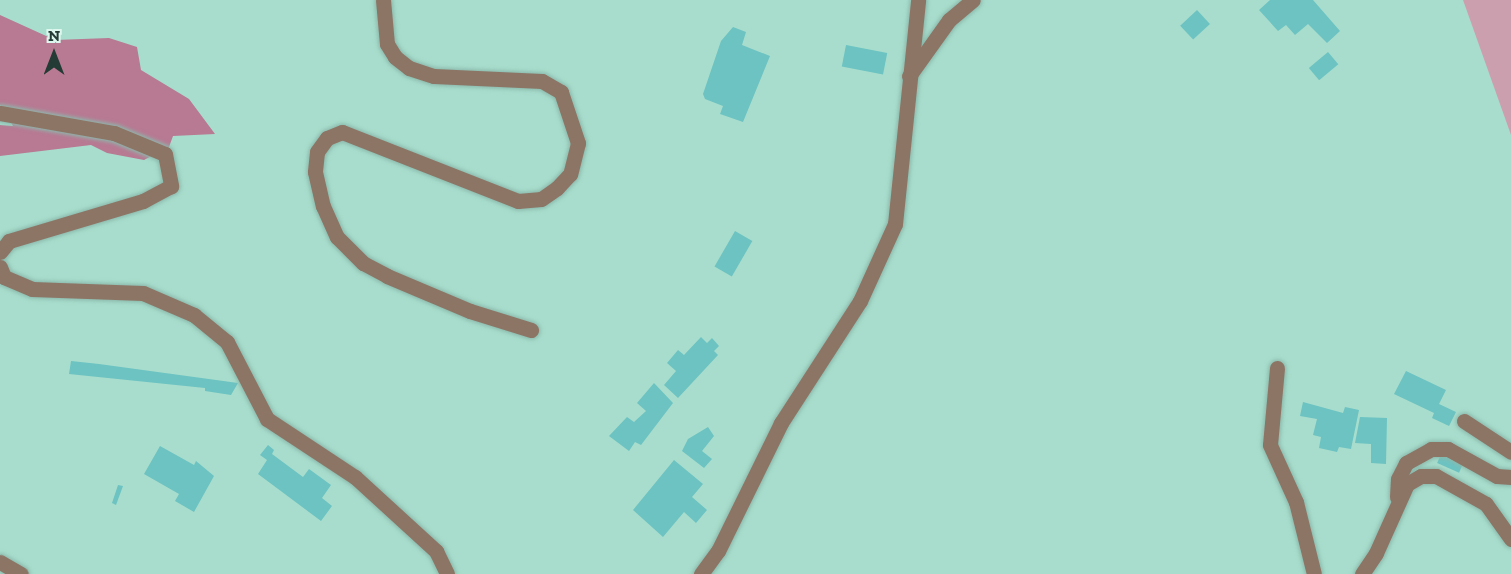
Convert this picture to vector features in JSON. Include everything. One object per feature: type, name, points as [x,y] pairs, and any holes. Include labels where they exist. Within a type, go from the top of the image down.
[{"type":"street","points":[[383,0],[387,44],[395,57],[409,68],[434,76],[542,81],[561,92],[578,143],[570,174],[557,188],[541,198],[518,201],[342,132],[327,138],[317,152],[315,172],[323,206],[337,237],[363,263],[387,276],[470,311],[531,330]]},
{"type":"street","points":[[701,574],[718,551],[781,423],[860,302],[896,224],[908,79],[918,0]]},
{"type":"street","points":[[908,79],[949,20],[973,0]]},
{"type":"street","points":[[0,113],[124,137],[165,154],[171,186],[143,201],[9,241],[0,252]]},
{"type":"street","points":[[0,267],[4,277],[32,289],[143,293],[194,315],[227,342],[267,419],[355,477],[436,551],[447,574]]},
{"type":"street","points":[[1277,368],[1270,445],[1304,523],[1314,574]]},
{"type":"street","points":[[1464,421],[1511,452]]},
{"type":"street","points":[[1397,500],[1398,479],[1406,463],[1431,449],[1448,449],[1497,476],[1511,477]]},
{"type":"street","points":[[1362,574],[1376,553],[1397,500],[1407,484],[1421,476],[1436,476],[1486,504],[1511,539]]},
{"type":"street","points":[[0,562],[21,574]]},
{"type":"shaded area","points":[[1463,0],[1511,0],[1511,135]]},
{"type":"shaded area","points":[[0,15],[55,40],[109,38],[137,47],[141,70],[189,99],[215,134],[173,136],[169,147],[144,160],[107,153],[91,145],[0,156],[0,125],[13,126],[0,105]]},
{"type":"building","points":[[1270,0],[1313,0],[1340,31],[1327,43],[1308,24],[1295,35],[1286,25],[1278,31],[1259,10]]},
{"type":"building","points":[[1197,10],[1210,24],[1193,40],[1180,26]]},
{"type":"building","points":[[733,27],[746,32],[742,45],[770,56],[743,122],[720,114],[723,106],[705,99],[703,94],[721,41]]},
{"type":"building","points":[[846,45],[887,53],[883,75],[842,67]]},
{"type":"building","points":[[1328,52],[1338,64],[1319,80],[1309,68]]},
{"type":"building","points":[[735,231],[752,241],[732,277],[714,267]]},
{"type":"building","points":[[701,337],[707,343],[712,338],[719,346],[714,351],[718,355],[678,398],[664,385],[676,371],[667,363],[678,350],[684,355]]},
{"type":"building","points":[[71,361],[238,383],[231,395],[205,391],[205,388],[69,374]]},
{"type":"building","points":[[1406,371],[1446,390],[1439,404],[1456,412],[1449,426],[1432,418],[1434,413],[1394,394]]},
{"type":"building","points":[[654,383],[673,403],[641,445],[635,442],[629,451],[609,436],[627,417],[634,422],[646,411],[637,403]]},
{"type":"building","points":[[1303,402],[1343,413],[1345,407],[1359,410],[1351,449],[1339,447],[1337,452],[1319,448],[1321,437],[1313,435],[1317,419],[1300,416]]},
{"type":"building","points":[[1360,417],[1387,418],[1386,464],[1371,463],[1371,444],[1355,443]]},
{"type":"building","points":[[708,427],[714,436],[702,451],[712,459],[704,468],[682,451],[688,439]]},
{"type":"building","points":[[268,445],[274,450],[272,454],[303,477],[309,469],[331,485],[322,498],[332,506],[321,521],[258,474],[267,460],[260,455]]},
{"type":"building","points":[[160,446],[194,465],[196,461],[214,476],[194,512],[175,501],[179,494],[144,474]]},
{"type":"building","points":[[1442,452],[1464,462],[1459,473],[1437,463]]},
{"type":"building","points":[[674,460],[703,484],[692,497],[707,510],[696,523],[684,512],[663,537],[633,510]]},
{"type":"building","points":[[118,485],[123,486],[116,505],[112,503]]}]
